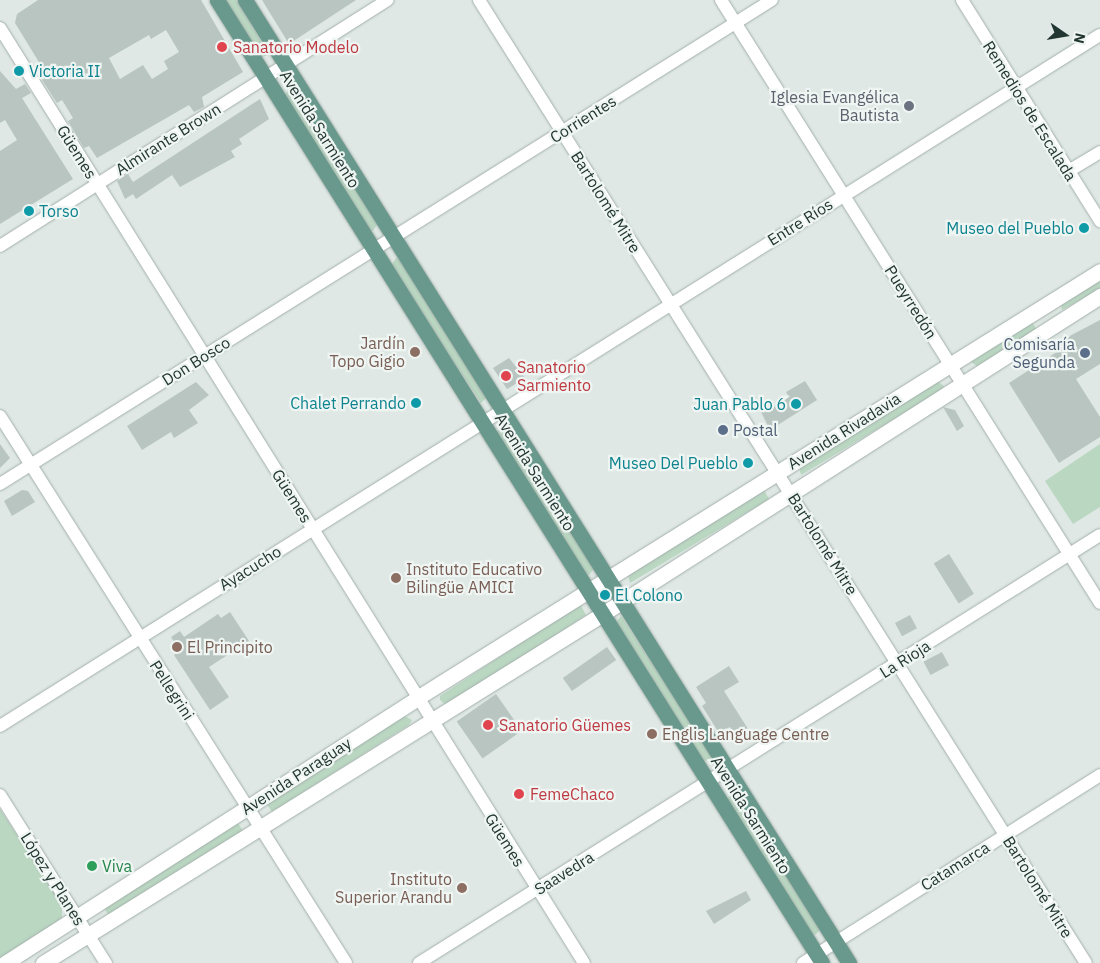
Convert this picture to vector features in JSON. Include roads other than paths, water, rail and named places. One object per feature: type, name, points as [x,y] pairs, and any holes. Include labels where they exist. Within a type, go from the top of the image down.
[{"type":"main road","name":"Avenida Sarmiento","points":[[217,0],[820,959]]},
{"type":"main road","name":"Avenida Sarmiento","points":[[245,0],[501,411],[849,963]]},
{"type":"main road","name":"Avenida Rivadavia","points":[[589,592],[1100,271]]},
{"type":"main road","name":"Avenida Rivadavia","points":[[603,614],[790,492],[1100,296]]},
{"type":"main road","points":[[1042,307],[1053,326]]},
{"type":"main road","name":"Avenida Paraguay","points":[[5,963],[78,918],[417,698],[589,592]]},
{"type":"main road","name":"Avenida Paraguay","points":[[43,963],[261,829],[603,614]]},
{"type":"street","name":"Almirante Brown","points":[[0,246],[387,0]]},
{"type":"street","name":"Bartolomé Mitre","points":[[479,0],[1086,963]]},
{"type":"street","name":"Pueyrredón","points":[[721,0],[1100,604]]},
{"type":"street","name":"Corrientes","points":[[393,237],[772,0]]},
{"type":"street","name":"Remedios de Escalada","points":[[962,0],[1067,172],[1100,221]]},
{"type":"street","name":"Güemes","points":[[0,28],[203,356],[313,529],[431,722],[584,963]]},
{"type":"street","name":"Entre Ríos","points":[[501,411],[670,303],[1016,89],[1100,34]]},
{"type":"street","points":[[1067,172],[1100,152]]},
{"type":"street","name":"Don Bosco","points":[[0,484],[393,237]]},
{"type":"street","name":"Ayacucho","points":[[0,726],[138,637],[501,411]]},
{"type":"street","name":"Pellegrini","points":[[0,416],[138,637],[346,963]]},
{"type":"street","name":"La Rioja","points":[[709,781],[899,664],[1100,535]]},
{"type":"street","name":"Catamarca","points":[[803,963],[820,959],[836,942],[1100,775]]},
{"type":"street","name":"Saavedra","points":[[419,963],[709,781]]},
{"type":"street","name":"López y Planes","points":[[0,796],[106,963]]},
{"type":"place","name":"Sanatorio Modelo","points":[[222,47]]},
{"type":"place","name":"Victoria II","points":[[19,71]]},
{"type":"place","name":"Iglesia Evangélica Bautista","points":[[909,106]]},
{"type":"place","name":"Torso","points":[[29,211]]},
{"type":"place","name":"Museo del Pueblo","points":[[1084,228]]},
{"type":"place","name":"Jardín Topo Gigio","points":[[415,352]]},
{"type":"place","name":"Comisaría Segunda","points":[[1085,353]]},
{"type":"place","name":"Sanatorio Sarmiento","points":[[506,376]]},
{"type":"place","name":"Chalet Perrando","points":[[416,403]]},
{"type":"place","name":"Juan Pablo 6","points":[[796,404]]},
{"type":"place","name":"Postal","points":[[723,430]]},
{"type":"place","name":"Museo Del Pueblo","points":[[748,463]]},
{"type":"place","name":"Instituto Educativo Bilingüe AMICI","points":[[396,578]]},
{"type":"place","name":"El Colono","points":[[605,595]]},
{"type":"place","name":"El Principito","points":[[177,647]]},
{"type":"place","name":"Sanatorio Güemes","points":[[488,725]]},
{"type":"place","name":"Englis Language Centre","points":[[652,734]]},
{"type":"place","name":"FemeChaco","points":[[519,794]]},
{"type":"place","name":"Viva","points":[[92,866]]},
{"type":"place","name":"Instituto Superior Arandu","points":[[462,888]]}]
